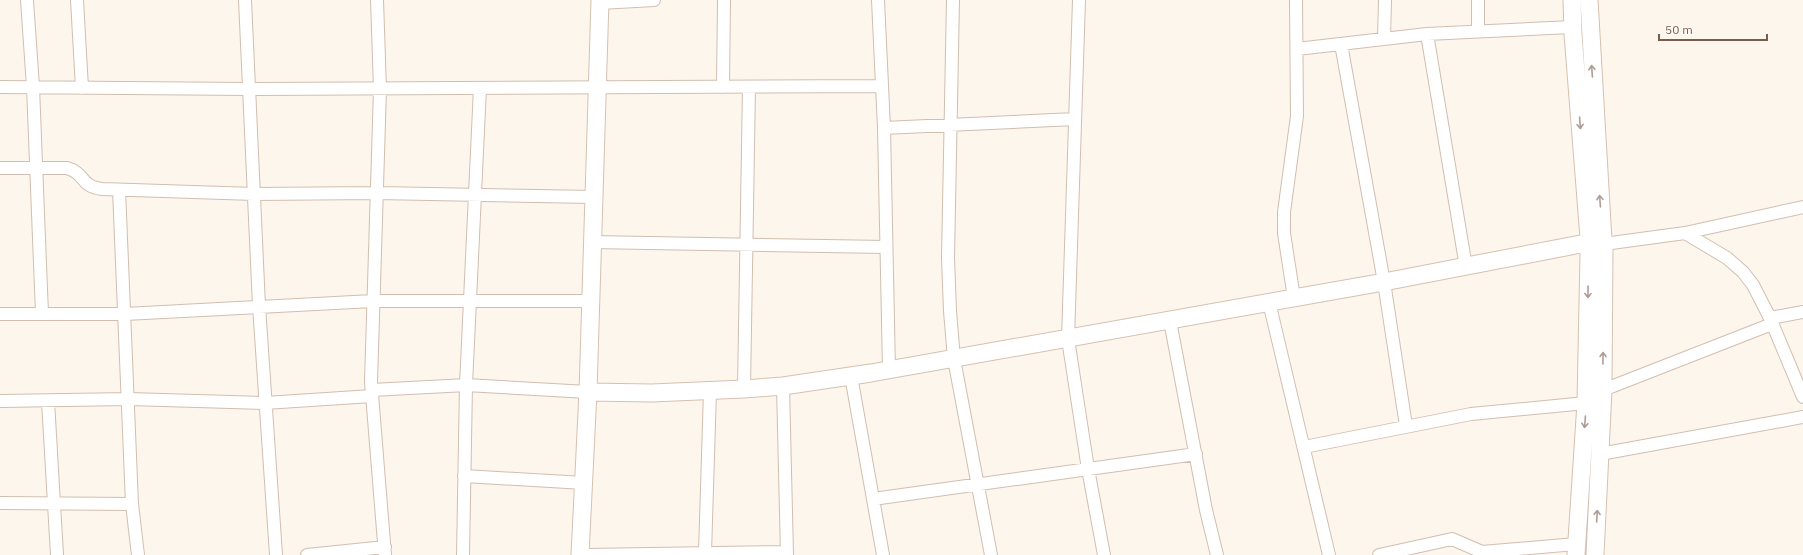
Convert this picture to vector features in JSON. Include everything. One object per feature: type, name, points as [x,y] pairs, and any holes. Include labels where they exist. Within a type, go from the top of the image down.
[{"type":"street","points":[[27,0],[33,87],[42,314]]},
{"type":"street","points":[[77,0],[82,88]]},
{"type":"street","points":[[245,0],[259,306],[276,555]]},
{"type":"street","points":[[307,555],[385,551],[372,393],[373,300],[380,88],[378,0]]},
{"type":"street","points":[[580,555],[588,392],[591,242],[600,2],[654,0]]},
{"type":"street","points":[[723,87],[724,0]]},
{"type":"street","points":[[878,0],[884,128],[889,370]]},
{"type":"street","points":[[953,0],[948,266],[954,359],[991,555]]},
{"type":"street","points":[[1079,0],[1068,339],[1088,469],[1104,555]]},
{"type":"street","points":[[1294,298],[1284,233],[1284,212],[1297,116],[1296,0]]},
{"type":"street","points":[[1384,39],[1385,0]]},
{"type":"street","points":[[1478,0],[1478,31]]},
{"type":"street","points":[[1379,555],[1452,540],[1482,552],[1576,550],[1596,244],[1572,26],[1572,0]]},
{"type":"street","points":[[1589,0],[1596,244],[1603,390],[1595,555]]},
{"type":"street","points":[[1297,49],[1427,34],[1572,26]]},
{"type":"street","points":[[1427,34],[1466,267]]},
{"type":"street","points":[[1341,44],[1384,282],[1406,426]]},
{"type":"street","points":[[0,87],[249,89],[882,86]]},
{"type":"street","points":[[744,389],[748,87]]},
{"type":"street","points":[[462,555],[469,301],[480,88]]},
{"type":"street","points":[[884,128],[1075,119]]},
{"type":"street","points":[[0,168],[67,168],[77,172],[91,187],[119,190],[254,194],[377,193],[593,197]]},
{"type":"street","points":[[119,190],[129,399],[132,504],[138,555]]},
{"type":"street","points":[[0,401],[129,399],[265,403],[466,385],[588,392],[710,391],[783,386],[954,359],[1596,244],[1685,233],[1803,207]]},
{"type":"street","points":[[1685,233],[1727,258],[1743,272],[1753,285],[1771,321],[1803,397]]},
{"type":"street","points":[[591,242],[886,247]]},
{"type":"street","points":[[0,314],[125,314],[373,300],[590,301]]},
{"type":"street","points":[[1269,302],[1329,555]]},
{"type":"street","points":[[1603,390],[1771,321],[1803,312]]},
{"type":"street","points":[[1170,320],[1217,555]]},
{"type":"street","points":[[851,376],[883,555]]},
{"type":"street","points":[[585,555],[787,553],[783,386]]},
{"type":"street","points":[[705,553],[710,391]]},
{"type":"street","points":[[48,401],[57,555]]},
{"type":"street","points":[[1304,447],[1406,426],[1497,410],[1586,403]]},
{"type":"street","points":[[1600,454],[1803,417]]},
{"type":"street","points":[[873,499],[1196,454]]},
{"type":"street","points":[[464,476],[584,483]]},
{"type":"street","points":[[0,503],[132,504]]}]
